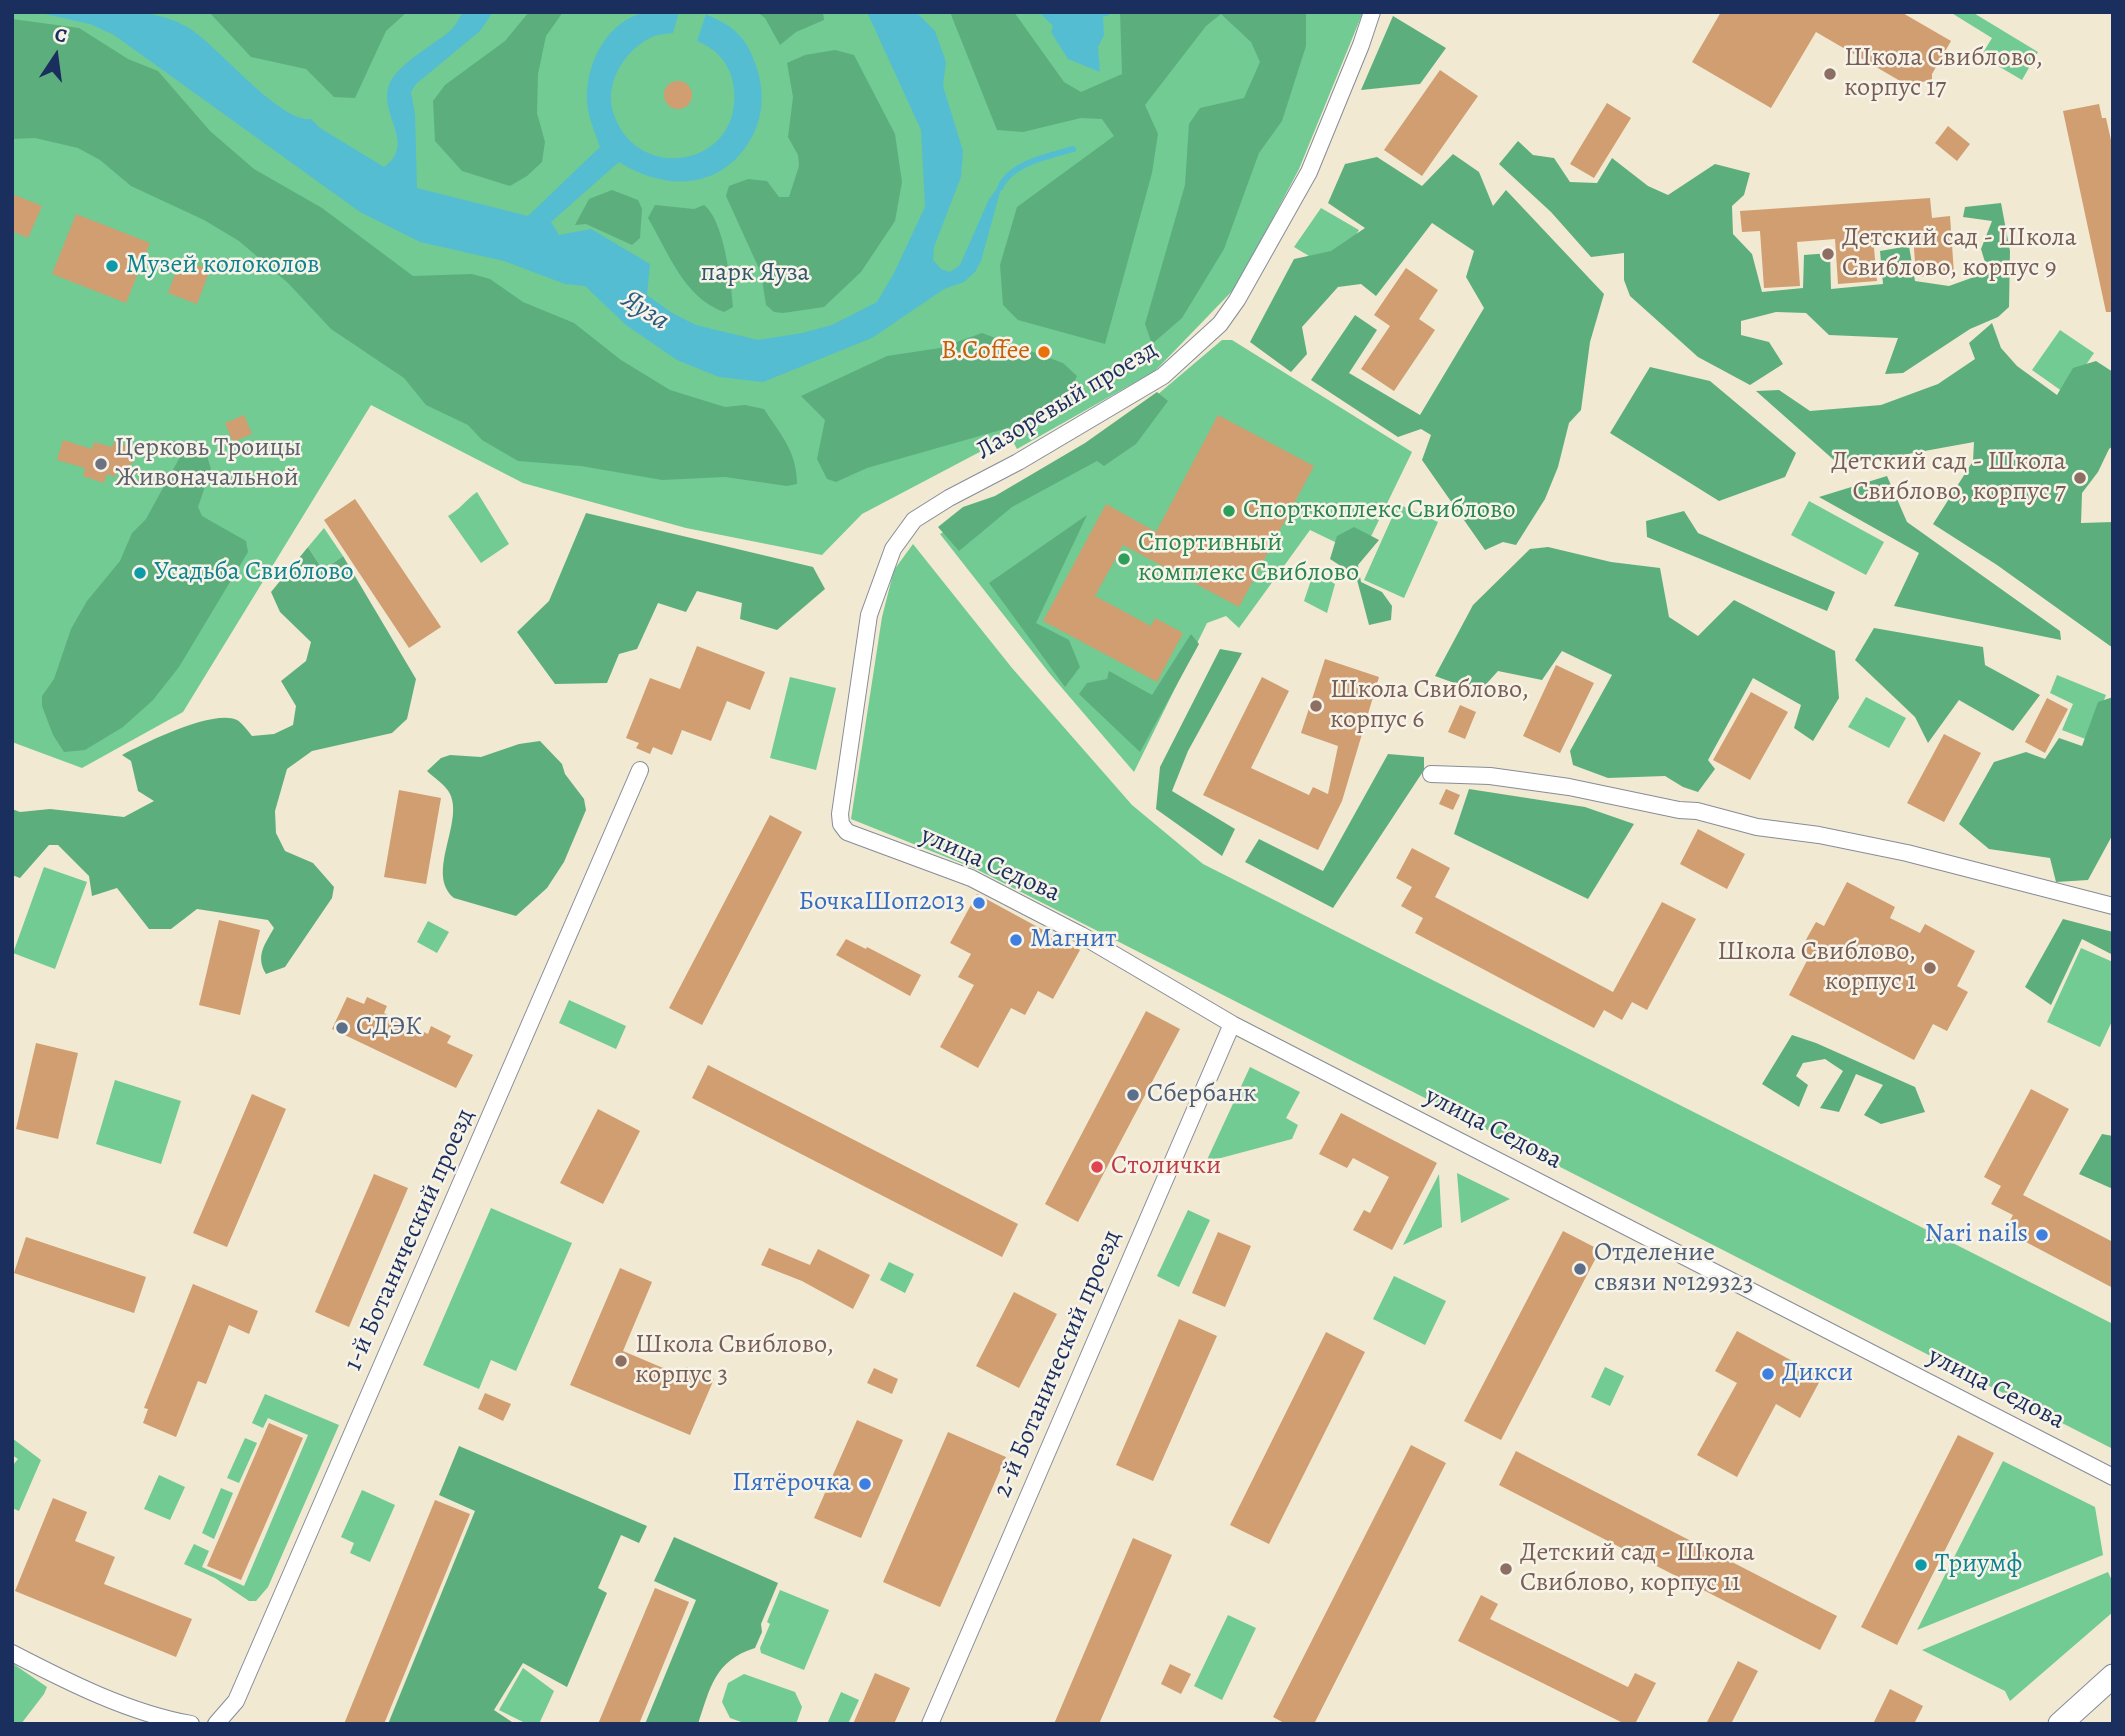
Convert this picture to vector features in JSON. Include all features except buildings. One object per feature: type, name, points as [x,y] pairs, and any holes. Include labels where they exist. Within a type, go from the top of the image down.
[{"type":"main road","points":[[2060,1724],[2113,1676]]},
{"type":"street","name":"Лазоревый проезд","points":[[848,832],[841,824],[840,814],[869,615],[893,549],[914,520],[1163,376],[1220,324],[1237,300],[1309,172],[1372,12]]},
{"type":"street","name":"1-й Ботанический проезд","points":[[216,1724],[236,1701],[640,770]]},
{"type":"street","points":[[1432,774],[1503,778],[1569,787],[1679,810],[1697,811],[1757,827],[1819,835],[1907,853],[2113,906]]},
{"type":"street","name":"улица Седова","points":[[848,832],[971,878],[1081,935],[1232,1024],[2113,1478]]},
{"type":"street","name":"2-й Ботанический проезд","points":[[930,1724],[1232,1024]]},
{"type":"street","points":[[12,1653],[90,1690],[163,1719],[191,1724]]},
{"type":"green space","name":"парк Яуза","points":[[12,12],[1363,12],[1299,169],[1237,286],[1155,371],[1017,449],[1010,436],[862,514],[822,555],[686,528],[523,483],[371,405],[183,712],[82,768],[12,742]]},
{"type":"green space","points":[[209,12],[407,12],[386,31],[355,98],[334,97],[306,69],[251,57]]},
{"type":"green space","points":[[529,12],[563,12],[546,36],[538,74],[537,113],[545,142],[542,162],[527,176],[510,186],[462,171],[435,141],[433,101],[445,85],[505,41]]},
{"type":"green space","points":[[757,12],[823,12],[824,20],[796,32],[780,45],[765,18]]},
{"type":"green space","points":[[950,12],[1014,12],[1064,82],[1081,92],[1122,74],[1120,12],[1306,12],[1306,46],[1282,121],[1259,153],[1224,249],[1182,318],[1152,344],[1145,324],[1185,185],[1189,124],[1200,108],[1244,98],[1260,62],[1251,42],[1221,14],[1206,26],[1145,105],[1158,134],[1152,173],[1105,344],[1018,320],[1003,305],[1000,265],[1017,207],[1114,136],[1102,119],[1081,118],[1023,132],[997,130]]},
{"type":"green space","points":[[1950,12],[1972,12],[2038,52],[2022,80],[1981,56],[1992,38]]},
{"type":"green space","points":[[1393,16],[1446,48],[1420,84],[1361,90]]},
{"type":"green space","points":[[12,19],[79,28],[128,59],[158,71],[210,131],[254,169],[322,208],[413,276],[472,274],[490,279],[523,302],[574,323],[621,360],[670,390],[725,407],[745,405],[764,409],[791,453],[797,484],[787,486],[725,477],[662,480],[581,466],[518,461],[482,440],[468,425],[426,405],[404,378],[331,329],[288,283],[239,241],[204,220],[131,186],[100,160],[78,148],[35,138],[12,139]]},
{"type":"green space","points":[[835,50],[854,55],[895,134],[902,182],[895,221],[861,272],[824,307],[774,312],[766,305],[761,273],[726,196],[729,186],[748,179],[767,181],[779,197],[789,197],[799,166],[798,155],[788,137],[793,97],[787,63],[805,55]]},
{"type":"green space","points":[[1518,141],[1533,155],[1554,158],[1570,182],[1597,183],[1612,158],[1648,186],[1668,195],[1715,164],[1750,173],[1744,195],[1732,206],[1733,234],[1752,254],[1762,292],[1803,288],[1804,255],[1830,253],[1831,289],[1883,284],[1880,251],[1909,246],[1915,281],[1949,286],[1988,272],[1981,249],[1992,221],[1963,217],[1965,207],[2001,203],[2010,251],[2009,307],[1998,317],[1970,329],[1903,373],[1885,374],[1898,338],[1829,335],[1806,313],[1776,312],[1741,321],[1741,335],[1769,342],[1783,364],[1750,385],[1698,357],[1630,296],[1624,280],[1624,253],[1591,257],[1551,212],[1499,164]]},
{"type":"green space","points":[[1453,154],[1479,172],[1493,206],[1506,190],[1604,294],[1590,342],[1581,410],[1569,423],[1558,467],[1545,499],[1516,545],[1503,542],[1485,550],[1422,460],[1431,435],[1421,429],[1398,437],[1311,380],[1355,315],[1377,330],[1349,373],[1420,415],[1484,308],[1466,277],[1474,251],[1432,223],[1376,296],[1361,284],[1338,287],[1302,327],[1307,354],[1291,372],[1250,342],[1294,259],[1331,251],[1365,228],[1328,203],[1345,164],[1377,157],[1422,186]]},
{"type":"green space","points":[[612,190],[638,200],[642,209],[640,238],[632,245],[586,224],[575,225],[589,199]]},
{"type":"green space","points":[[655,205],[694,209],[704,205],[711,213],[725,252],[733,307],[724,312],[710,305],[698,296],[678,272],[648,218]]},
{"type":"green space","points":[[1321,208],[1359,230],[1334,271],[1294,247]]},
{"type":"green space","points":[[1992,323],[2001,348],[2017,366],[2057,395],[2073,368],[2096,361],[2113,372],[2113,446],[2082,493],[2081,523],[2113,522],[2113,648],[1997,565],[1933,524],[1973,461],[1974,442],[1842,466],[1756,391],[1779,390],[1810,411],[1881,405],[1938,384],[1975,359],[1969,343]]},
{"type":"green space","points":[[2060,330],[2094,353],[2066,394],[2032,370]]},
{"type":"green space","points":[[982,333],[1063,363],[1077,376],[1068,395],[1055,410],[1036,420],[867,468],[836,482],[827,479],[817,459],[825,420],[801,396],[887,356],[940,348]]},
{"type":"green space","name":"Спортивный комплекс Свиблово","points":[[1222,340],[1232,340],[1412,452],[1362,555],[1310,530],[1239,628],[1226,616],[1207,623],[1134,772],[1050,674],[940,534],[1098,445]]},
{"type":"green space","points":[[1650,367],[1710,381],[1796,453],[1785,477],[1719,501],[1610,433]]},
{"type":"green space","points":[[1157,392],[1168,401],[1136,444],[1104,466],[1097,461],[1012,507],[959,551],[938,527],[963,507],[995,496],[1085,443]]},
{"type":"green space","points":[[195,445],[205,449],[211,469],[198,507],[202,516],[246,541],[248,552],[179,667],[153,700],[123,727],[85,750],[64,752],[53,735],[42,706],[42,696],[54,679],[71,629],[87,601],[120,561],[132,533],[146,519],[181,455]]},
{"type":"green space","points":[[1887,476],[1907,522],[2060,631],[2061,640],[1894,606],[1919,553],[1819,497]]},
{"type":"green space","points":[[477,492],[509,544],[481,563],[448,516]]},
{"type":"green space","points":[[1809,501],[1884,542],[1866,575],[1791,535]]},
{"type":"green space","points":[[1398,504],[1438,522],[1404,598],[1364,580]]},
{"type":"green space","points":[[1684,511],[1698,533],[1835,592],[1827,611],[1647,537],[1646,521]]},
{"type":"green space","points":[[586,513],[813,567],[825,589],[777,630],[740,619],[742,603],[697,591],[686,612],[658,603],[637,649],[619,654],[607,683],[555,684],[517,632],[549,601]]},
{"type":"green space","points":[[1087,515],[1036,623],[1069,640],[1080,667],[1065,687],[989,583]]},
{"type":"green space","points":[[1354,527],[1379,540],[1358,565],[1361,582],[1382,592],[1392,606],[1391,620],[1369,625],[1356,576],[1330,559],[1337,536]]},
{"type":"green space","points":[[324,528],[343,556],[323,570],[308,547]]},
{"type":"green space","points":[[913,544],[1012,668],[1132,805],[1203,864],[2113,1324],[2113,1449],[976,869],[851,819],[882,617],[894,570]]},
{"type":"green space","points":[[308,547],[323,570],[343,556],[416,679],[407,719],[392,733],[312,751],[287,769],[275,811],[276,833],[285,851],[313,863],[334,887],[332,898],[285,967],[266,974],[263,968],[262,950],[274,928],[268,920],[197,909],[171,929],[149,929],[117,888],[92,896],[89,876],[58,845],[49,845],[20,878],[12,875],[12,809],[20,812],[50,809],[124,817],[154,801],[138,791],[131,761],[122,755],[179,729],[212,719],[237,720],[252,736],[274,734],[293,725],[296,706],[281,681],[306,661],[311,642],[280,612],[271,592]]},
{"type":"green space","points":[[1548,547],[1611,562],[1660,568],[1669,617],[1698,636],[1734,600],[1835,651],[1839,698],[1813,741],[1794,728],[1801,705],[1753,678],[1708,760],[1715,769],[1698,792],[1665,776],[1608,778],[1573,765],[1570,751],[1612,675],[1562,651],[1542,680],[1498,671],[1479,692],[1435,676],[1473,605],[1530,549]]},
{"type":"green space","points":[[1314,571],[1335,584],[1327,613],[1304,601]]},
{"type":"green space","points":[[1874,628],[1983,647],[1985,665],[2040,695],[2013,731],[1959,700],[1928,743],[1915,717],[1855,660]]},
{"type":"green space","points":[[1191,634],[1199,644],[1140,752],[1079,694],[1087,683],[1107,679],[1109,671],[1152,695]]},
{"type":"green space","points":[[1220,649],[1242,653],[1188,751],[1172,791],[1235,829],[1222,856],[1156,809],[1160,767]]},
{"type":"green space","points":[[2057,675],[2106,695],[2088,740],[2062,730],[2073,704],[2050,693]]},
{"type":"green space","points":[[790,677],[836,688],[816,770],[770,758]]},
{"type":"green space","points":[[1866,697],[1906,718],[1889,748],[1848,727]]},
{"type":"green space","points":[[2113,697],[2113,834],[2088,880],[2056,882],[2050,858],[1989,849],[1959,824],[1994,762],[2026,752],[2045,759],[2059,738],[2082,746],[2098,702]]},
{"type":"green space","points":[[540,741],[562,764],[565,774],[584,799],[586,810],[564,862],[547,888],[516,916],[454,898],[446,888],[443,876],[453,806],[448,791],[427,771],[441,758],[450,755],[481,757],[519,744]]},
{"type":"green space","points":[[1388,754],[1424,757],[1424,770],[1333,908],[1245,862],[1259,839],[1323,871]]},
{"type":"green space","points":[[1469,789],[1585,807],[1634,824],[1588,899],[1454,834]]},
{"type":"green space","points":[[44,867],[87,882],[55,969],[13,953]]},
{"type":"green space","points":[[2063,919],[2113,932],[2113,955],[2082,939],[2051,1005],[2025,987]]},
{"type":"green space","points":[[428,921],[449,932],[437,953],[417,942]]},
{"type":"green space","points":[[2081,948],[2113,962],[2113,1019],[2100,1047],[2047,1022]]},
{"type":"green space","points":[[569,1000],[626,1026],[616,1049],[559,1023]]},
{"type":"green space","points":[[1792,1035],[1915,1087],[1925,1112],[1881,1124],[1864,1115],[1883,1085],[1856,1074],[1839,1112],[1820,1108],[1843,1071],[1825,1059],[1803,1063],[1796,1076],[1808,1085],[1799,1107],[1762,1084]]},
{"type":"green space","points":[[1250,1067],[1300,1092],[1286,1118],[1298,1125],[1292,1139],[1206,1162]]},
{"type":"green space","points":[[115,1080],[181,1101],[161,1164],[96,1144]]},
{"type":"green space","points":[[2102,1134],[2113,1136],[2113,1189],[2079,1174]]},
{"type":"green space","points":[[1457,1173],[1510,1199],[1461,1223]]},
{"type":"green space","points":[[1439,1174],[1442,1227],[1403,1245]]},
{"type":"green space","points":[[491,1208],[572,1243],[516,1371],[491,1360],[479,1389],[423,1365]]},
{"type":"green space","points":[[1188,1210],[1210,1220],[1179,1287],[1157,1276]]},
{"type":"green space","points":[[889,1262],[914,1274],[905,1293],[880,1280]]},
{"type":"green space","points":[[1394,1276],[1446,1301],[1425,1345],[1373,1319]]},
{"type":"green space","points":[[1605,1367],[1624,1376],[1610,1406],[1591,1397]]},
{"type":"green space","points":[[265,1394],[339,1425],[268,1587],[256,1601],[249,1601],[215,1578],[184,1564],[194,1544],[209,1551],[202,1567],[244,1586],[308,1435],[268,1418],[263,1428],[252,1423]]},
{"type":"green space","points":[[12,1438],[41,1460],[19,1511],[12,1508],[12,1466],[18,1459],[12,1455]]},
{"type":"green space","points":[[245,1438],[257,1443],[239,1483],[227,1478]]},
{"type":"green space","points":[[459,1446],[647,1526],[639,1543],[621,1535],[598,1588],[607,1593],[567,1687],[523,1663],[494,1710],[515,1724],[388,1724],[475,1511],[439,1495]]},
{"type":"green space","points":[[2003,1461],[2095,1507],[2103,1555],[1917,1630]]},
{"type":"green space","points":[[159,1475],[185,1487],[170,1520],[144,1509]]},
{"type":"green space","points":[[221,1488],[233,1493],[214,1539],[202,1533]]},
{"type":"green space","points":[[362,1490],[395,1505],[370,1562],[350,1553],[354,1543],[341,1537]]},
{"type":"green space","points":[[674,1537],[778,1583],[761,1624],[762,1632],[755,1648],[731,1660],[716,1677],[698,1724],[645,1724],[696,1600],[654,1581]]},
{"type":"green space","points":[[2108,1572],[2113,1583],[2113,1612],[2010,1701],[2005,1691],[1922,1650]]},
{"type":"green space","points":[[780,1590],[829,1610],[804,1670],[761,1653],[760,1648],[770,1624],[767,1622]]},
{"type":"green space","points":[[1228,1615],[1256,1628],[1222,1700],[1194,1686]]},
{"type":"green space","points":[[12,1663],[47,1687],[21,1724],[12,1724]]},
{"type":"green space","points":[[523,1668],[554,1691],[539,1724],[527,1724],[499,1710]]},
{"type":"green space","points":[[744,1674],[795,1692],[802,1707],[796,1724],[747,1724],[730,1718],[722,1702],[728,1683]]},
{"type":"green space","points":[[841,1692],[859,1700],[848,1724],[827,1724]]},
{"type":"water","name":"Яуза","points":[[650,11],[679,12],[673,33],[654,36],[642,42],[619,68],[611,101],[613,112],[626,136],[644,151],[665,158],[688,157],[708,148],[724,133],[733,111],[733,83],[721,57],[697,41],[706,14],[727,25],[742,38],[758,72],[762,96],[761,112],[753,135],[741,153],[727,166],[694,180],[657,178],[619,162],[551,222],[559,235],[591,229],[650,264],[647,295],[672,313],[696,325],[758,340],[832,325],[877,302],[925,207],[921,130],[867,12],[916,12],[935,31],[946,62],[943,86],[963,151],[961,177],[934,247],[933,260],[941,269],[950,272],[960,265],[989,199],[1003,181],[981,261],[975,272],[964,282],[944,289],[872,338],[763,382],[719,377],[677,360],[626,325],[585,286],[565,284],[504,261],[420,242],[360,212],[114,35],[90,24],[36,12],[135,12],[173,20],[201,37],[266,97],[283,109],[298,117],[311,119],[320,128],[384,167],[397,149],[387,99],[391,80],[406,64],[451,30],[463,12],[493,12],[480,31],[416,84],[411,92],[415,114],[417,188],[528,216],[600,147],[587,101],[591,68],[611,32],[633,16]]},
{"type":"water","points":[[1039,12],[1107,12],[1109,16],[1103,16],[1104,35],[1098,47],[1100,72],[1068,59],[1051,32],[1053,26]]},
{"type":"waterway","points":[[1000,188],[1005,179],[1021,167],[1073,149]]},
{"type":"place","name":"Школа Свиблово, корпус 17","points":[[1830,74]]},
{"type":"place","name":"Детский сад - Школа Свиблово, корпус 9","points":[[1828,254]]},
{"type":"place","name":"Музей колоколов","points":[[112,266]]},
{"type":"place","name":"B.Coffee","points":[[1044,352]]},
{"type":"place","name":"Церковь Троицы Живоначальной","points":[[101,464]]},
{"type":"place","name":"Детский сад - Школа Свиблово, корпус 7","points":[[2080,478]]},
{"type":"place","name":"Спорткоплекс Свиблово","points":[[1229,511]]},
{"type":"place","name":"Спортивный комплекс Свиблово","points":[[1124,559]]},
{"type":"place","name":"Усадьба Свиблово","points":[[140,573]]},
{"type":"place","name":"Школа Свиблово, корпус 6","points":[[1316,706]]},
{"type":"place","name":"БочкаШоп2013","points":[[979,903]]},
{"type":"place","name":"Магнит","points":[[1016,940]]},
{"type":"place","name":"Школа Свиблово, корпус 1","points":[[1930,968]]},
{"type":"place","name":"СДЭК","points":[[342,1028]]},
{"type":"place","name":"Сбербанк","points":[[1133,1095]]},
{"type":"place","name":"Столички","points":[[1097,1167]]},
{"type":"place","name":"Nari nails","points":[[2042,1235]]},
{"type":"place","name":"Отделение связи №129323","points":[[1580,1269]]},
{"type":"place","name":"Школа Свиблово, корпус 3","points":[[621,1361]]},
{"type":"place","name":"Дикси","points":[[1768,1374]]},
{"type":"place","name":"Пятёрочка","points":[[865,1484]]},
{"type":"place","name":"Триумф","points":[[1921,1565]]},
{"type":"place","name":"Детский сад - Школа Свиблово, корпус 11","points":[[1506,1569]]}]
